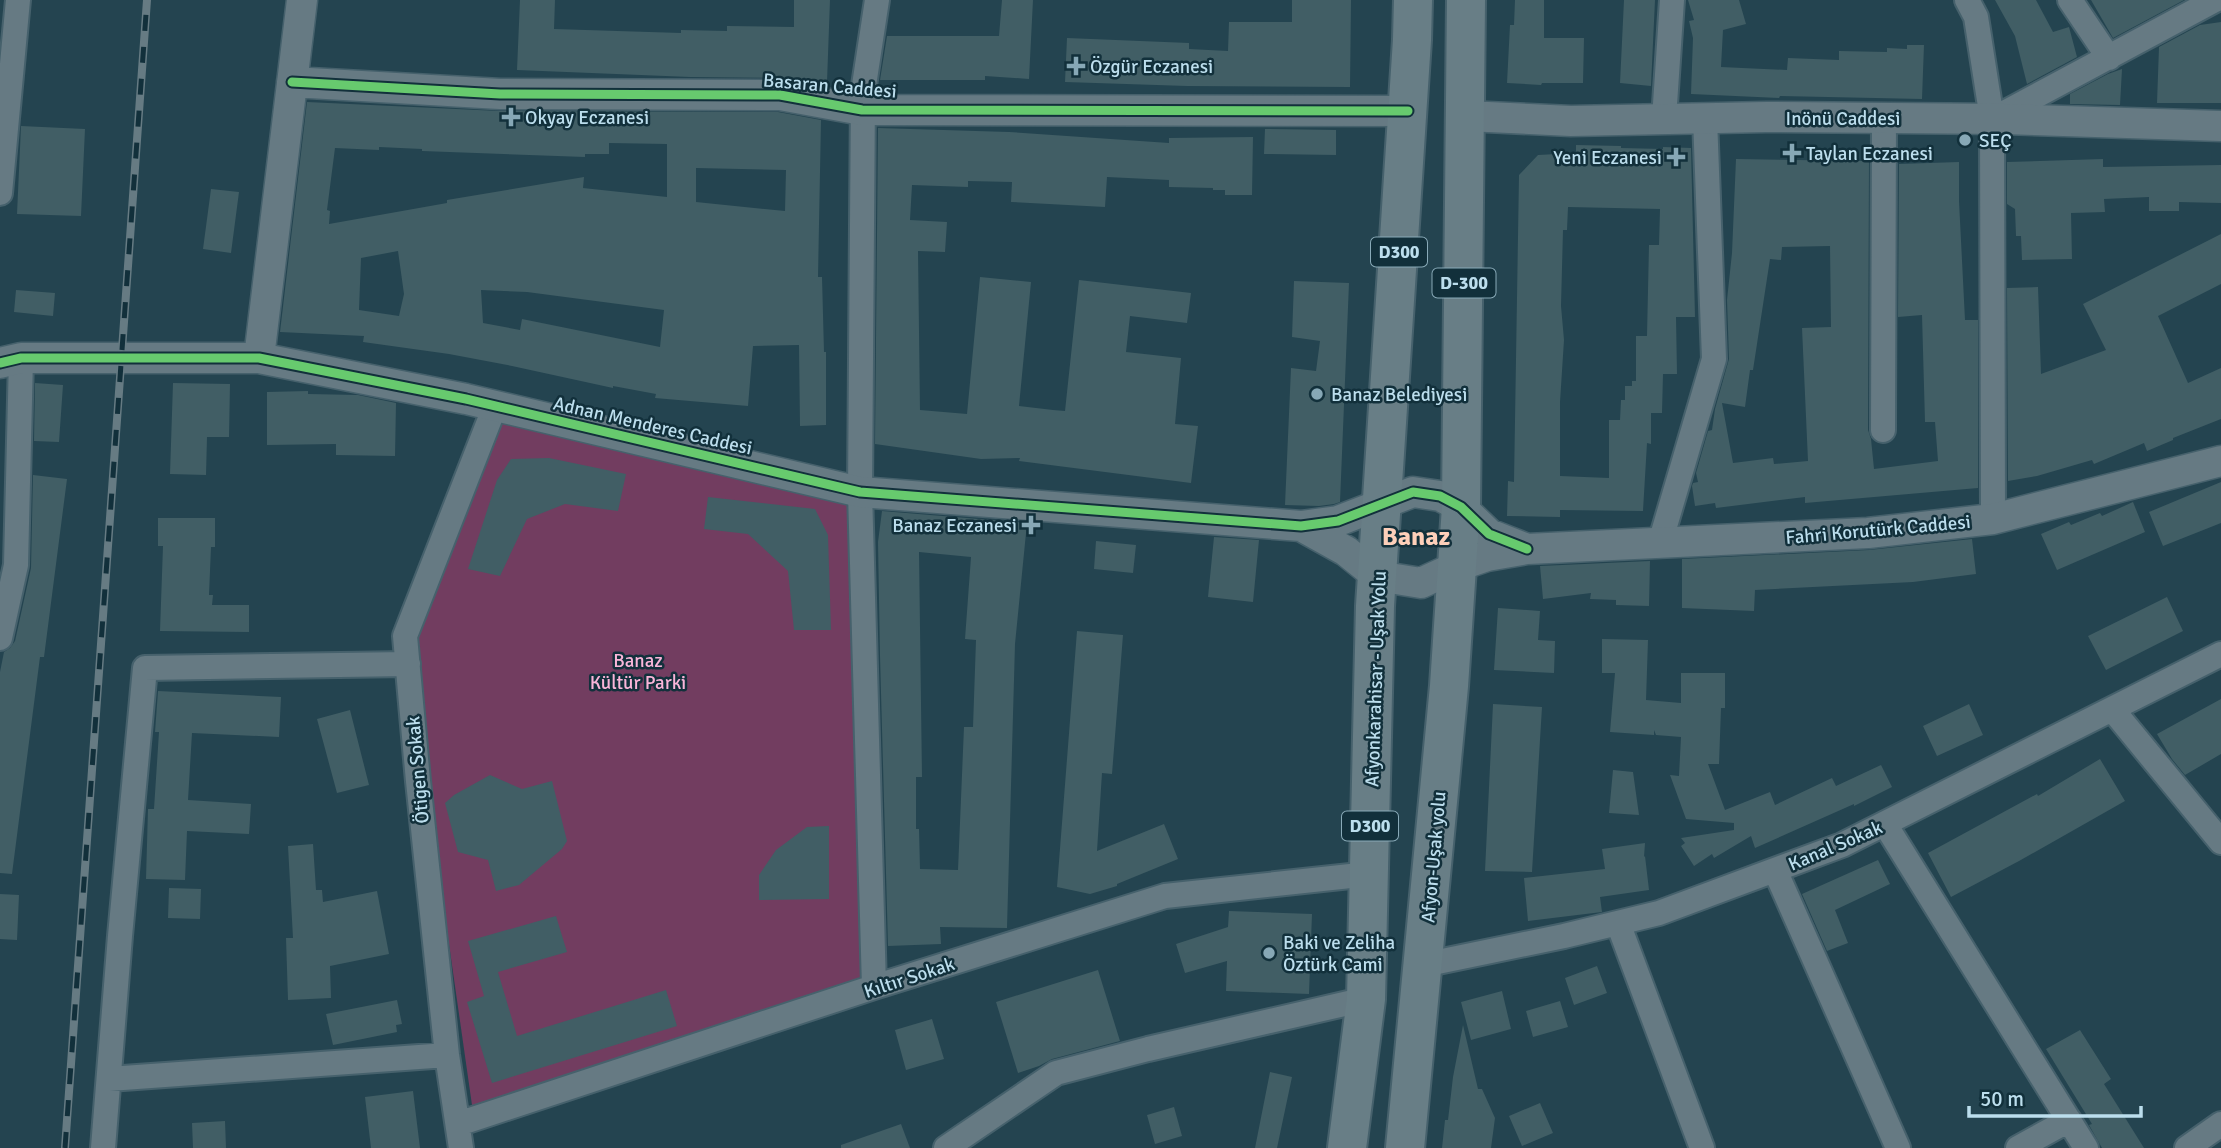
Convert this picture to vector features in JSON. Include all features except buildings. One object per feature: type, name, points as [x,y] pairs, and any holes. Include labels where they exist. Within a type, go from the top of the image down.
[{"type":"highway","name":"Afyonkarahisar - Uşak Yolu","points":[[1347,1148],[1366,999],[1377,576],[1413,0]]},
{"type":"highway","name":"D-300","points":[[1458,566],[1461,507],[1466,0]]},
{"type":"highway","name":"Afyon-Uşak yolu","points":[[1405,1148],[1458,566]]},
{"type":"street","points":[[0,193],[4,106],[18,0]]},
{"type":"street","points":[[259,358],[302,0]]},
{"type":"street","points":[[874,987],[860,492],[862,110],[877,0]]},
{"type":"street","points":[[1664,119],[1672,0]]},
{"type":"street","points":[[1967,0],[1976,16],[1993,119],[1993,519]]},
{"type":"street","points":[[2070,0],[2109,58]]},
{"type":"street","points":[[1993,119],[2215,0]]},
{"type":"street","name":"Basaran Caddesi","points":[[292,82],[500,94],[780,95],[862,110],[1408,111]]},
{"type":"street","name":"Inönü Caddesi","points":[[1466,116],[1571,121],[1705,118],[1993,119],[2221,126]]},
{"type":"street","points":[[1660,543],[1714,359],[1705,118]]},
{"type":"street","points":[[1883,430],[1884,118]]},
{"type":"street","name":"Adnan Menderes Caddesi","points":[[10,360],[259,358],[495,406],[860,492],[1301,526]]},
{"type":"street","points":[[0,638],[16,565],[10,360]]},
{"type":"street","name":"Ötigen Sokak","points":[[460,1136],[447,1055],[405,636],[495,406]]},
{"type":"street","name":"Fahri Korutürk Caddesi","points":[[1458,566],[1487,556],[1527,550],[1868,533],[1993,519],[2221,461]]},
{"type":"street","points":[[1301,526],[1338,521],[1413,492],[1440,496],[1461,507],[1489,534],[1527,550]]},
{"type":"street","points":[[1301,526],[1346,551],[1377,576],[1422,583],[1458,566]]},
{"type":"street","name":"Kanal Sokak","points":[[1423,965],[1659,913],[1842,845],[2221,654]]},
{"type":"street","points":[[103,1148],[145,668],[408,664]]},
{"type":"street","points":[[2112,709],[2221,842]]},
{"type":"street","points":[[1885,824],[2086,1148]]},
{"type":"street","points":[[1775,870],[1898,1148]]},
{"type":"street","name":"Kıltır Sokak","points":[[460,1136],[874,987],[1165,896],[1369,874]]},
{"type":"street","points":[[1618,923],[1702,1148]]},
{"type":"street","points":[[946,1148],[1056,1073],[1366,999]]},
{"type":"street","points":[[109,1079],[447,1055]]},
{"type":"street","points":[[2018,1148],[2069,1120]]},
{"type":"street","points":[[2187,1148],[2221,1124]]},
{"type":"green space","name":"Banaz Kültür Parki","points":[[495,406],[860,492],[868,989],[474,1119],[405,636]]},
{"type":"railway","points":[[65,1148],[147,0]]},
{"type":"cycle path","points":[[292,82],[500,94],[780,95],[862,110],[1408,111]]},
{"type":"cycle path","points":[[0,363],[21,358],[259,358],[466,399],[860,492],[1301,526],[1338,521],[1413,492],[1440,496],[1461,507],[1489,534],[1527,549]]},
{"type":"place","name":"Özgür Eczanesi","points":[[1076,66]]},
{"type":"place","name":"Okyay Eczanesi","points":[[511,117]]},
{"type":"place","name":"SEÇ","points":[[1965,140]]},
{"type":"place","name":"Taylan Eczanesi","points":[[1792,153]]},
{"type":"place","name":"Yeni Eczanesi","points":[[1676,157]]},
{"type":"place","name":"Banaz Belediyesi","points":[[1317,394]]},
{"type":"place","name":"Banaz Eczanesi","points":[[1031,525]]},
{"type":"place","name":"Baki ve Zeliha Öztürk Cami","points":[[1269,953]]},
{"type":"district","name":"Banaz","points":[[1416,536]]}]
